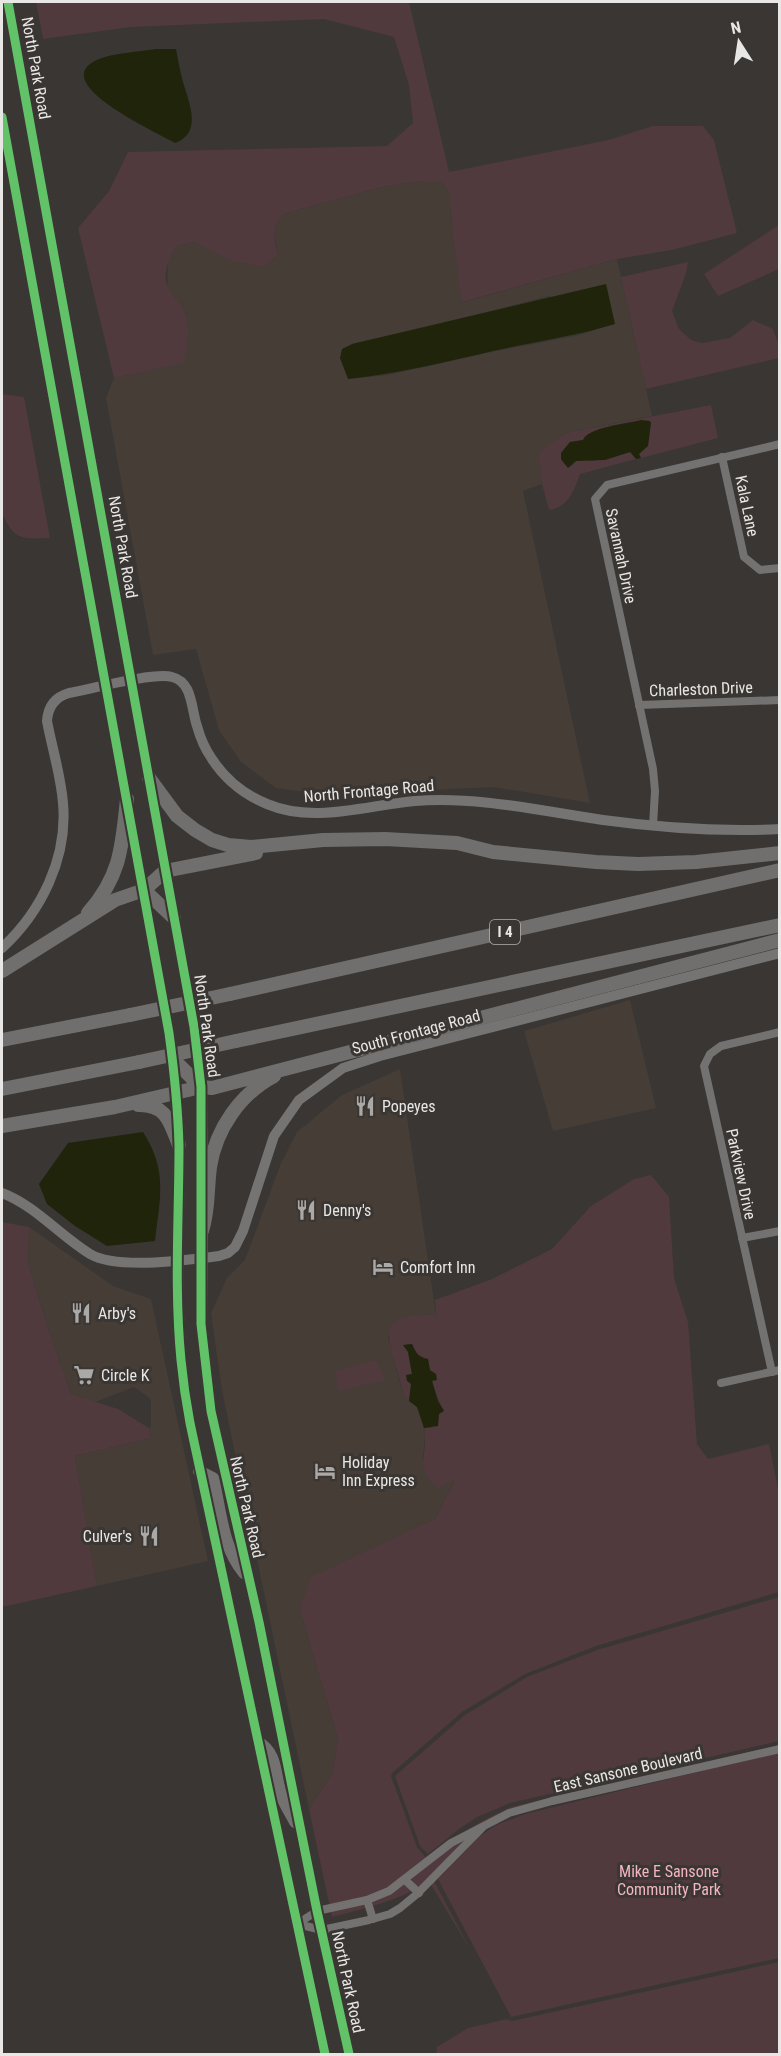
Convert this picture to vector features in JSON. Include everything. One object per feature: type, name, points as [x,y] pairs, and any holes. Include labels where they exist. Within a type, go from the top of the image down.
[{"type":"highway","points":[[149,778],[177,816],[212,840],[228,845],[251,847],[323,840],[385,839],[457,843],[493,852],[638,864],[696,862],[780,853]]},
{"type":"highway","points":[[79,922],[96,904],[115,872],[121,855],[127,799]]},
{"type":"highway","points":[[2,971],[115,900],[144,890],[165,871],[240,855],[316,846],[386,844],[483,849]]},
{"type":"highway","name":"I 4","points":[[2,1040],[230,994],[780,870]]},
{"type":"highway","points":[[144,890],[174,918]]},
{"type":"highway","points":[[2,1089],[139,1062],[780,924]]},
{"type":"highway","points":[[2,1126],[115,1107],[201,1087],[212,1088],[780,940]]},
{"type":"highway","points":[[173,1059],[201,1087]]},
{"type":"highway","points":[[202,1231],[208,1215],[210,1167],[224,1125],[251,1092],[288,1069]]},
{"type":"highway","points":[[115,1107],[151,1105],[158,1109],[168,1118],[179,1145]]},
{"type":"main road","name":"North Park Road","points":[[8,2],[194,1027],[201,1087],[201,1326],[210,1411],[259,1622],[317,1911],[349,2055]]},
{"type":"main road","points":[[2,117],[173,1059],[179,1145],[177,1260],[181,1361],[190,1424],[326,2055]]},
{"type":"main road","points":[[200,1471],[213,1479],[228,1547],[234,1562],[247,1577]]},
{"type":"main road","points":[[258,1742],[265,1746],[274,1759],[282,1796],[302,1834]]},
{"type":"street","name":"Savannah Drive","points":[[639,705],[595,499],[607,485],[780,444]]},
{"type":"street","name":"Kala Lane","points":[[722,457],[744,557],[760,570],[780,568]]},
{"type":"street","name":"North Frontage Road","points":[[2,948],[20,929],[42,899],[60,846],[63,806],[47,721],[47,712],[52,703],[59,696],[162,675],[178,679],[189,693],[200,735],[212,759],[223,773],[244,792],[280,809],[312,813],[417,801],[449,800],[502,804],[653,826],[706,830],[780,829]]},
{"type":"street","name":"Charleston Drive","points":[[653,826],[654,780],[639,705],[780,700]]},
{"type":"street","name":"South Frontage Road","points":[[2,1193],[39,1215],[91,1254],[108,1261],[156,1262],[219,1256],[235,1247],[243,1231],[274,1136],[299,1100],[343,1068],[380,1056],[780,953]]},
{"type":"street","name":"Parkview Drive","points":[[776,1371],[742,1238],[704,1066],[710,1054],[721,1046],[780,1032]]},
{"type":"street","points":[[742,1238],[780,1231]]},
{"type":"street","points":[[721,1383],[776,1371]]},
{"type":"street","name":"East Sansone Boulevard","points":[[297,1924],[317,1911],[367,1900],[389,1891],[451,1843],[508,1813],[780,1749]]},
{"type":"street","name":"East Sansone Boulevard","points":[[297,1924],[322,1930],[373,1919],[400,1908],[418,1893],[485,1825]]},
{"type":"street","points":[[405,1880],[418,1893]]},
{"type":"street","points":[[367,1900],[373,1919]]},
{"type":"shaded area","points":[[156,49],[176,49],[192,117],[189,132],[175,143],[132,120],[97,96],[87,84],[84,72],[99,59]]},
{"type":"shaded area","points":[[419,181],[441,181],[449,192],[453,238],[463,302],[617,259],[652,416],[566,433],[540,452],[542,484],[523,491],[590,803],[494,787],[327,795],[276,788],[241,762],[219,730],[196,649],[153,655],[106,398],[114,378],[184,362],[188,327],[186,314],[167,288],[168,261],[177,246],[194,242],[264,267],[278,255],[274,233],[283,214],[382,187]],"holes":[[[549,296],[615,323],[580,335],[388,375],[348,379],[352,344]]]},
{"type":"shaded area","points":[[606,284],[615,324],[421,367],[348,379],[340,358],[342,349],[352,344]]},
{"type":"shaded area","points":[[641,420],[651,423],[648,446],[639,454],[641,458],[636,459],[630,452],[605,460],[576,461],[568,468],[561,459],[561,453],[570,442],[583,440],[592,432],[600,429]]},
{"type":"shaded area","points":[[630,1000],[656,1108],[553,1131],[524,1031]]},
{"type":"shaded area","points":[[400,1069],[436,1315],[392,1326],[388,1338],[403,1394],[417,1407],[422,1419],[425,1435],[423,1458],[456,1478],[435,1519],[387,1543],[300,1610],[338,1739],[332,1774],[309,1809],[222,1391],[211,1313],[227,1278],[245,1260],[281,1163],[297,1132],[342,1095]]},
{"type":"shaded area","points":[[143,1132],[151,1146],[159,1172],[160,1198],[155,1241],[107,1246],[75,1226],[47,1204],[39,1184],[68,1143]]},
{"type":"shaded area","points":[[29,1227],[113,1286],[151,1299],[208,1561],[97,1586],[75,1456],[151,1438],[149,1428],[151,1426],[151,1399],[134,1387],[95,1402],[71,1394],[28,1262]]},
{"type":"shaded area","points":[[412,1344],[418,1354],[428,1359],[430,1370],[436,1374],[437,1380],[432,1381],[438,1401],[444,1411],[439,1414],[438,1426],[424,1428],[417,1407],[409,1401],[411,1384],[407,1381],[406,1375],[412,1374],[408,1352],[403,1345]]},
{"type":"green space","points":[[36,2],[409,2],[449,172],[608,140],[653,126],[703,126],[714,140],[737,233],[672,250],[617,259],[462,302],[449,192],[441,181],[419,181],[382,187],[283,214],[274,234],[278,255],[264,267],[230,260],[194,242],[177,246],[169,262],[166,280],[167,286],[185,312],[187,320],[188,339],[184,363],[114,378],[78,228],[109,191],[128,152],[387,146],[413,123],[409,85],[394,37],[324,19],[131,27],[43,39]]},
{"type":"green space","points":[[779,225],[779,269],[718,296],[704,274]]},
{"type":"green space","points":[[688,262],[672,311],[679,329],[691,340],[702,343],[730,338],[753,320],[773,329],[779,345],[779,358],[646,389],[621,277]]},
{"type":"green space","points":[[2,394],[24,397],[50,538],[20,536],[11,529],[2,513]]},
{"type":"green space","points":[[711,405],[718,438],[641,458],[639,454],[648,443],[650,421],[643,421],[603,428],[587,435],[583,440],[570,442],[561,453],[561,459],[565,465],[572,466],[576,461],[585,459],[592,461],[631,452],[636,459],[580,474],[566,502],[549,510],[542,484],[539,452],[566,433]]},
{"type":"green space","points":[[651,1175],[669,1197],[674,1278],[688,1322],[697,1444],[708,1459],[769,1444],[779,1494],[779,1592],[596,1646],[525,1674],[462,1712],[391,1776],[417,1847],[426,1858],[430,1858],[469,1829],[511,1807],[779,1745],[779,1748],[524,1810],[494,1821],[478,1833],[434,1881],[471,1951],[429,1881],[394,1899],[332,1917],[309,1809],[332,1774],[338,1739],[300,1610],[311,1577],[435,1519],[455,1480],[438,1488],[426,1474],[424,1428],[431,1428],[439,1413],[444,1411],[434,1386],[428,1359],[418,1354],[412,1344],[404,1345],[408,1351],[412,1374],[407,1375],[411,1384],[409,1401],[403,1394],[391,1349],[389,1337],[391,1327],[399,1320],[413,1316],[436,1315],[435,1300],[492,1279],[552,1249],[591,1206],[634,1179]]},
{"type":"green space","points":[[2,1222],[29,1227],[28,1262],[71,1394],[118,1409],[149,1428],[151,1438],[75,1456],[97,1586],[2,1607]]},
{"type":"green space","points":[[375,1360],[386,1380],[339,1391],[334,1371]]},
{"type":"green space","points":[[779,1597],[779,1741],[510,1803],[477,1817],[428,1854],[420,1846],[395,1776],[465,1715],[527,1677],[597,1650]]},
{"type":"green space","name":"Mike E Sansone Community Park","points":[[779,1752],[779,1958],[511,2017],[438,1879],[480,1836],[496,1825],[525,1814]]},
{"type":"green space","points":[[779,1962],[779,2054],[436,2054],[437,2047],[468,2028],[507,2019],[512,2021]]},
{"type":"cycle path","points":[[8,2],[194,1027],[201,1087],[201,1324],[211,1411],[259,1622],[317,1911],[349,2054]]},
{"type":"cycle path","points":[[2,117],[169,1033],[178,1118],[177,1280],[179,1333],[187,1407],[325,2054]]},
{"type":"place","name":"Popeyes","points":[[365,1106]]},
{"type":"place","name":"Denny's","points":[[306,1210]]},
{"type":"place","name":"Comfort Inn","points":[[383,1267]]},
{"type":"place","name":"Arby's","points":[[81,1313]]},
{"type":"place","name":"Circle K","points":[[84,1375]]},
{"type":"place","name":"Holiday Inn Express","points":[[325,1471]]},
{"type":"place","name":"Culver's","points":[[149,1536]]}]
